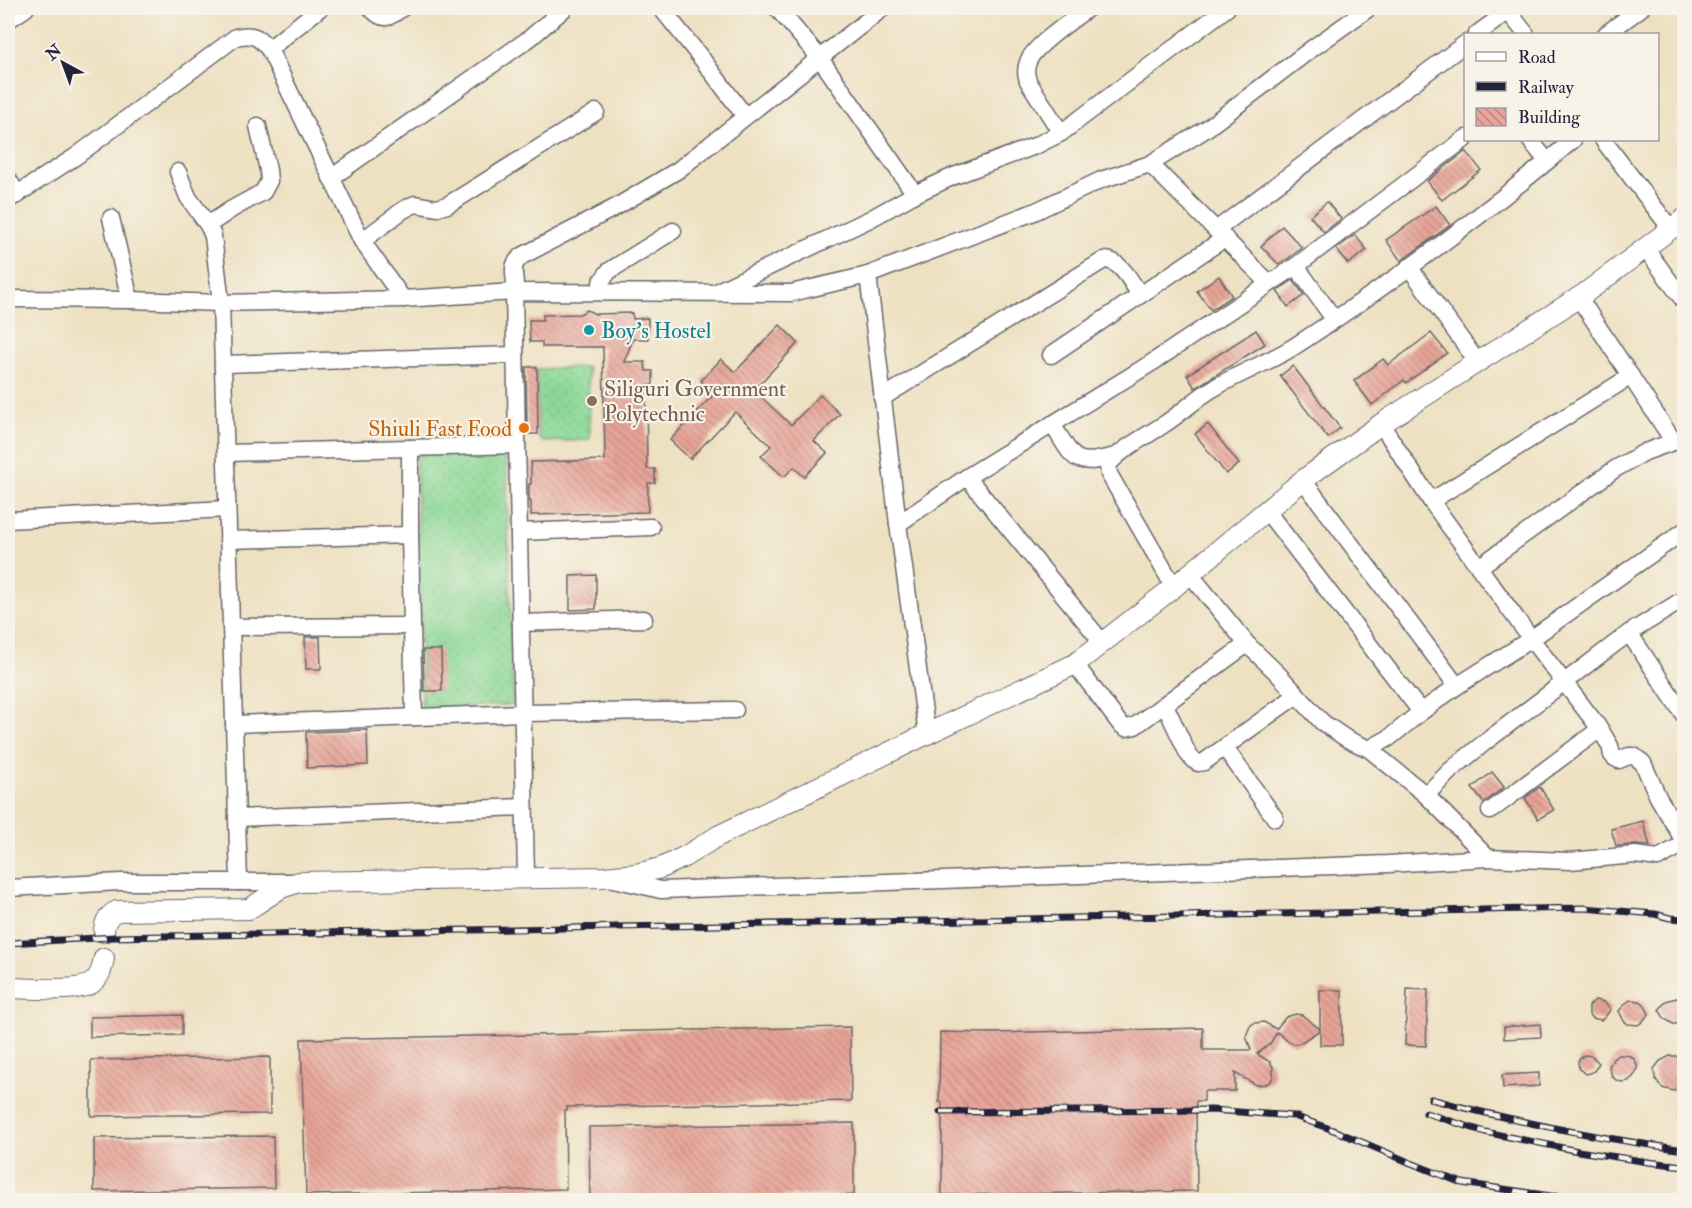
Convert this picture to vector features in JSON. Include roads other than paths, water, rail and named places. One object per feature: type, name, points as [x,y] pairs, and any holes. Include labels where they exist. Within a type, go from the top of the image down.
[{"type":"street","points":[[8,20],[26,8]]},
{"type":"street","points":[[269,49],[320,8]]},
{"type":"street","points":[[371,8],[377,15],[385,18],[402,8]]},
{"type":"street","points":[[331,178],[530,38],[565,8]]},
{"type":"street","points":[[661,8],[745,117]]},
{"type":"street","points":[[777,8],[819,57],[915,194]]},
{"type":"street","points":[[526,878],[519,532],[519,358],[514,292],[516,283],[513,269],[516,261],[616,207],[678,170],[883,8]]},
{"type":"street","points":[[1061,133],[1028,81],[1026,73],[1028,61],[1035,50],[1088,8]]},
{"type":"street","points":[[714,292],[870,219],[954,176],[1035,146],[1061,133],[1227,8]]},
{"type":"street","points":[[8,299],[221,303],[403,299],[514,292],[791,293],[868,275],[1034,212],[1101,180],[1150,164],[1206,129],[1369,8]]},
{"type":"street","points":[[1607,33],[1641,8]]},
{"type":"street","points":[[1478,33],[1511,9],[1525,33]]},
{"type":"street","points":[[8,179],[13,198],[75,157],[236,37],[247,34],[261,39],[269,49],[362,241],[403,299]]},
{"type":"street","points":[[1051,356],[1140,295],[1464,45]]},
{"type":"street","points":[[362,241],[403,210],[415,204],[437,208],[453,202],[596,112]]},
{"type":"street","points":[[208,225],[263,192],[269,181],[258,126]]},
{"type":"street","points":[[898,524],[967,477],[1153,362],[1296,266],[1464,140]]},
{"type":"street","points":[[1531,141],[1547,161]]},
{"type":"street","points":[[1052,424],[1069,450],[1084,462],[1094,462],[1115,456],[1168,423],[1212,389],[1293,347],[1334,319],[1409,267],[1572,141]]},
{"type":"street","points":[[8,888],[121,882],[299,882],[604,877],[636,874],[661,868],[718,836],[1075,664],[1174,587],[1303,480],[1381,424],[1579,298],[1678,224],[1604,141]]},
{"type":"street","points":[[1150,164],[1269,283]]},
{"type":"street","points":[[178,172],[188,197],[213,236],[221,303],[239,882]]},
{"type":"street","points":[[111,218],[130,300]]},
{"type":"street","points":[[602,292],[601,282],[609,271],[673,231]]},
{"type":"street","points":[[1646,249],[1684,301]]},
{"type":"street","points":[[882,398],[1104,261],[1110,260],[1116,264],[1140,295]]},
{"type":"street","points":[[1296,266],[1334,319]]},
{"type":"street","points":[[1409,267],[1478,363]]},
{"type":"street","points":[[868,275],[898,524],[927,734]]},
{"type":"street","points":[[1479,567],[1615,469],[1645,452],[1679,440],[1631,376],[1579,298]]},
{"type":"street","points":[[223,364],[519,358]]},
{"type":"street","points":[[1431,501],[1631,376]]},
{"type":"street","points":[[1381,424],[1431,501],[1600,729],[1610,746],[1612,755],[1619,760],[1634,756],[1643,763],[1658,797],[1684,842],[1658,858]]},
{"type":"street","points":[[226,453],[410,448],[520,449]]},
{"type":"street","points":[[410,448],[414,717]]},
{"type":"street","points":[[1115,456],[1108,465],[1109,474],[1174,587]]},
{"type":"street","points":[[967,477],[1102,642]]},
{"type":"street","points":[[1303,480],[1457,686]]},
{"type":"street","points":[[8,520],[227,509]]},
{"type":"street","points":[[1266,510],[1421,711]]},
{"type":"street","points":[[519,532],[651,527]]},
{"type":"street","points":[[1370,749],[1389,738],[1421,711],[1457,686],[1532,639],[1684,531]]},
{"type":"street","points":[[228,540],[410,535]]},
{"type":"street","points":[[1190,574],[1247,644],[1322,722],[1347,739],[1370,749],[1426,795],[1488,858]]},
{"type":"street","points":[[1426,795],[1451,770],[1564,682],[1629,633],[1684,599]]},
{"type":"street","points":[[521,623],[644,619]]},
{"type":"street","points":[[231,627],[412,626]]},
{"type":"street","points":[[1629,633],[1684,715]]},
{"type":"street","points":[[1075,664],[1120,724],[1126,728],[1135,726],[1247,644]]},
{"type":"street","points":[[1165,705],[1193,760],[1198,763],[1204,762],[1225,748],[1297,695]]},
{"type":"street","points":[[234,724],[522,713],[735,710]]},
{"type":"street","points":[[1490,811],[1600,729]]},
{"type":"street","points":[[1225,748],[1275,818]]},
{"type":"street","points":[[237,818],[524,807]]},
{"type":"street","points":[[604,877],[661,890],[1388,864],[1488,858],[1570,861],[1635,855],[1684,860]]},
{"type":"street","points":[[104,932],[108,918],[117,910],[249,909],[281,888],[299,882]]},
{"type":"street","points":[[8,988],[85,987],[100,974],[104,958]]},
{"type":"railway","points":[[8,943],[114,937],[1584,908],[1684,919]]},
{"type":"railway","points":[[1431,1099],[1557,1129],[1684,1150]]},
{"type":"railway","points":[[940,1112],[1212,1110],[1294,1116],[1462,1183],[1551,1196],[1684,1200]]},
{"type":"railway","points":[[1426,1113],[1485,1132],[1578,1151],[1684,1166]]},
{"type":"place","name":"Boy's Hostel","points":[[589,330]]},
{"type":"place","name":"Siliguri Government Polytechnic","points":[[592,401]]},
{"type":"place","name":"Shiuli Fast Food","points":[[524,428]]}]
